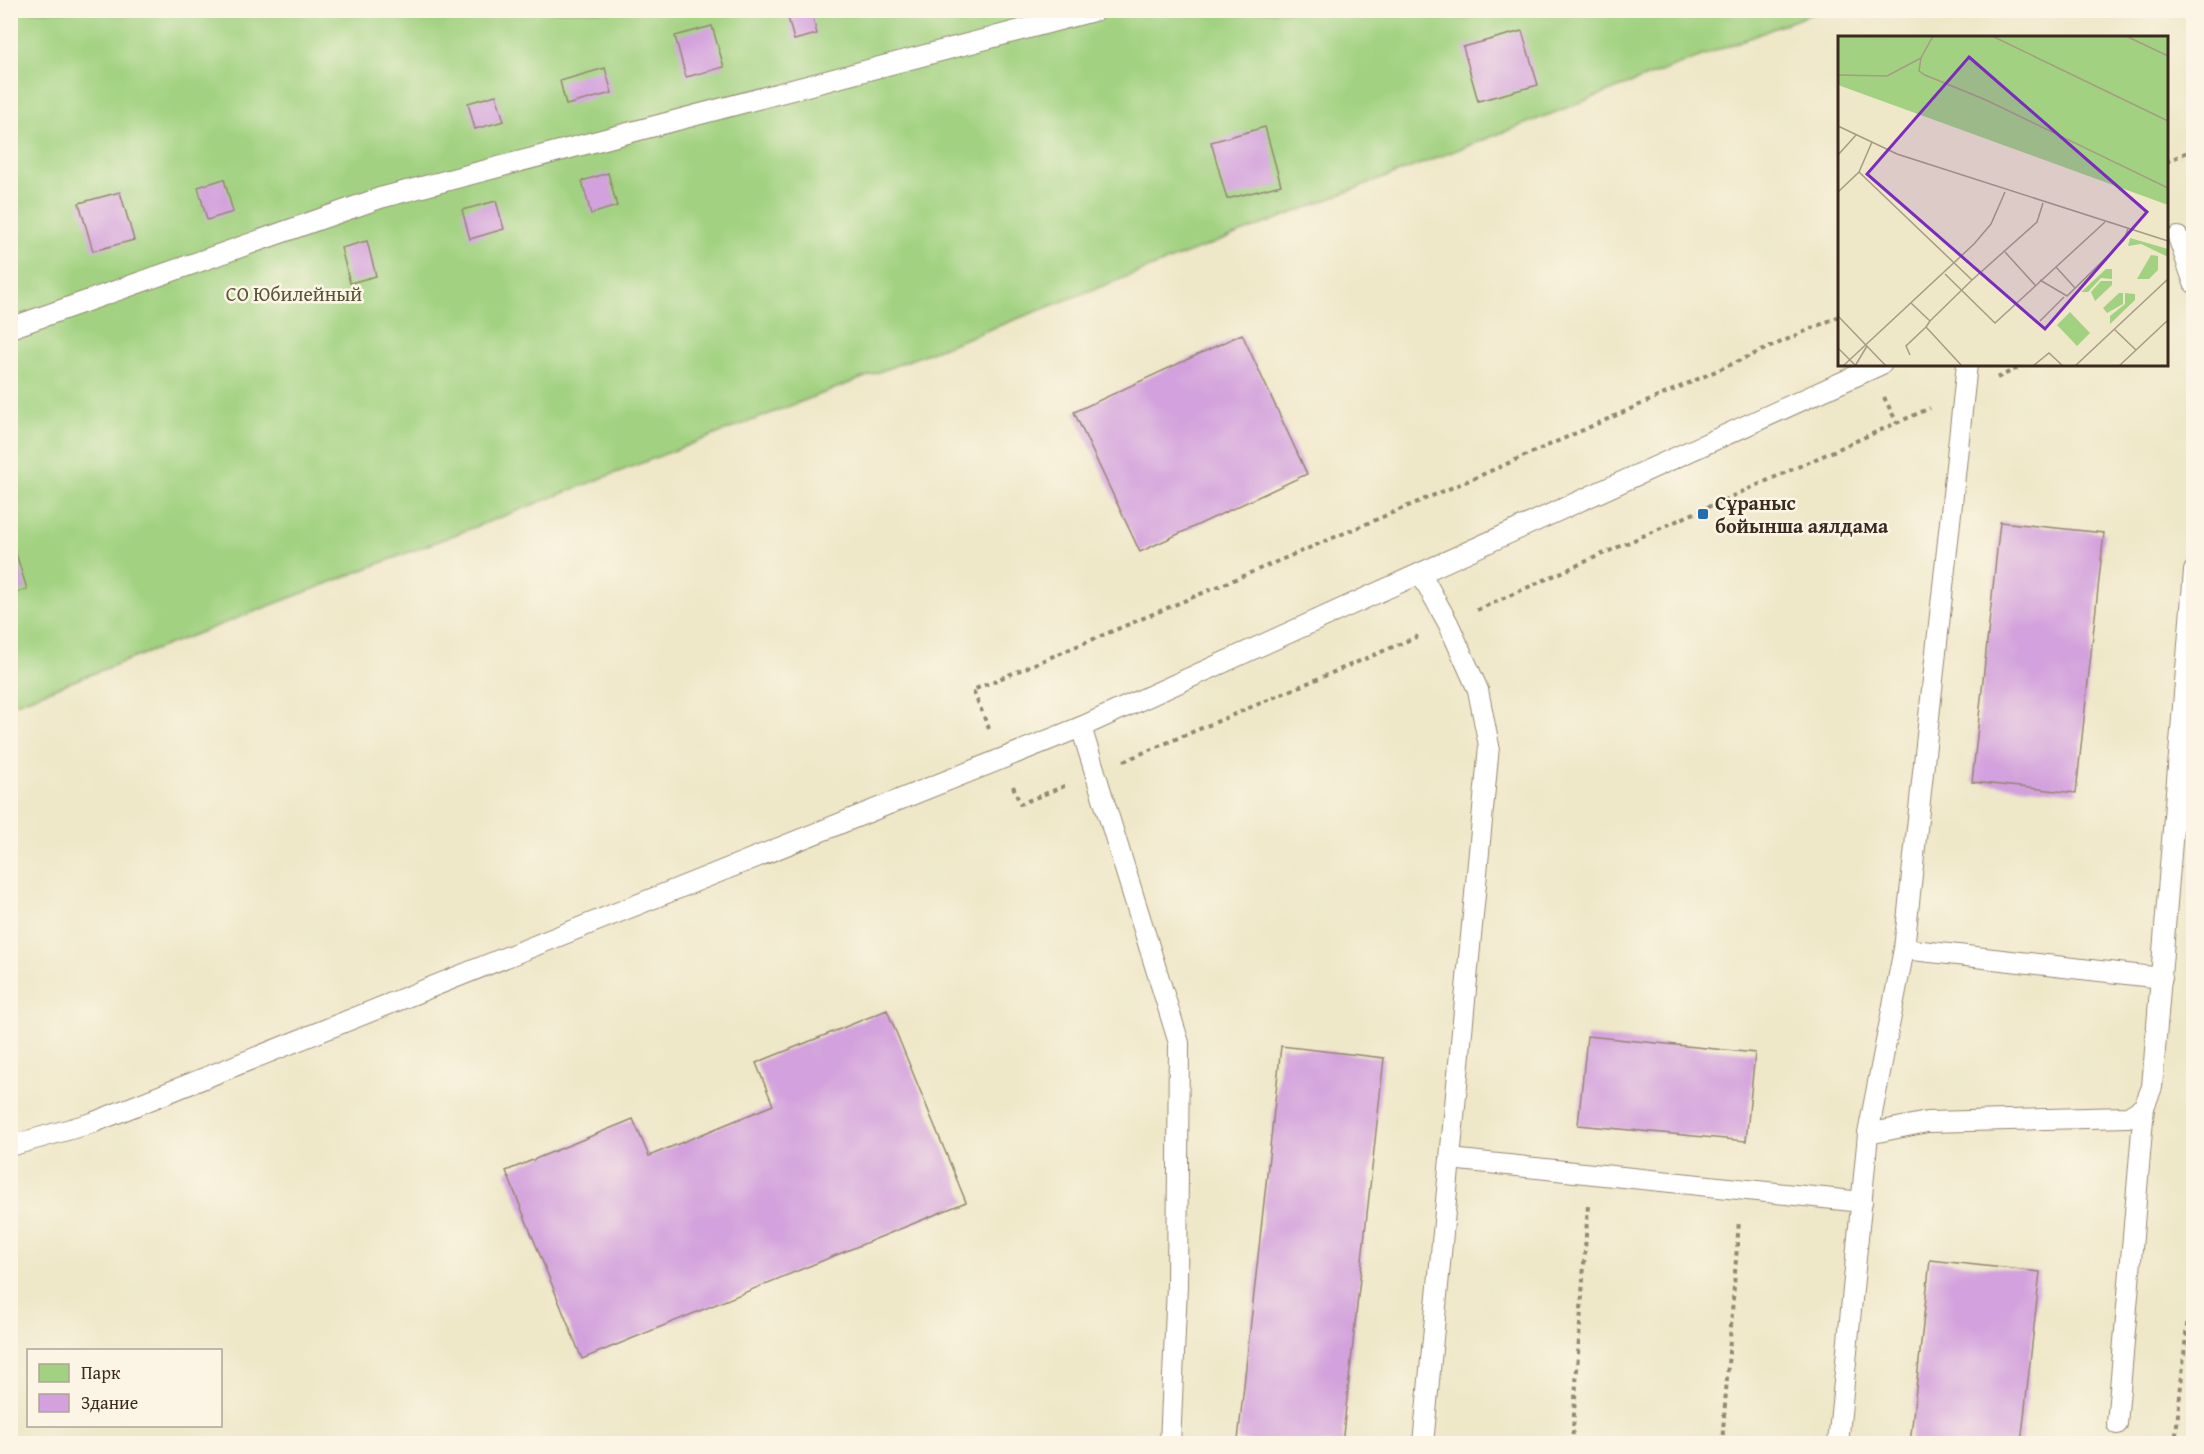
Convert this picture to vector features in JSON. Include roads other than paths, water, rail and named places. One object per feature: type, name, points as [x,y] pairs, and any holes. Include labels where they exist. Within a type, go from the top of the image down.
[{"type":"lane","points":[[10,328],[380,198],[1097,10]]},
{"type":"lane","points":[[2179,236],[2193,283]]},
{"type":"lane","points":[[10,1146],[92,1123],[1081,727],[1878,366]]},
{"type":"lane","points":[[1838,1443],[1868,1134],[1904,949],[1967,366]]},
{"type":"lane","points":[[2117,1424],[2144,1107],[2152,1087],[2162,978],[2193,571]]},
{"type":"lane","points":[[1421,574],[1448,623],[1478,690],[1489,746],[1423,1443]]},
{"type":"lane","points":[[1081,727],[1179,1042],[1177,1286],[1170,1443]]},
{"type":"lane","points":[[1904,949],[2162,978]]},
{"type":"lane","points":[[1868,1134],[1927,1122],[2128,1117],[2144,1107]]},
{"type":"lane","points":[[1450,1159],[1862,1202]]},
{"type":"place","name":"Сұраныс бойынша аялдама","points":[[1703,514]]},
{"type":"park label","name":"СО Юбилейный","points":[[294,293]]}]
